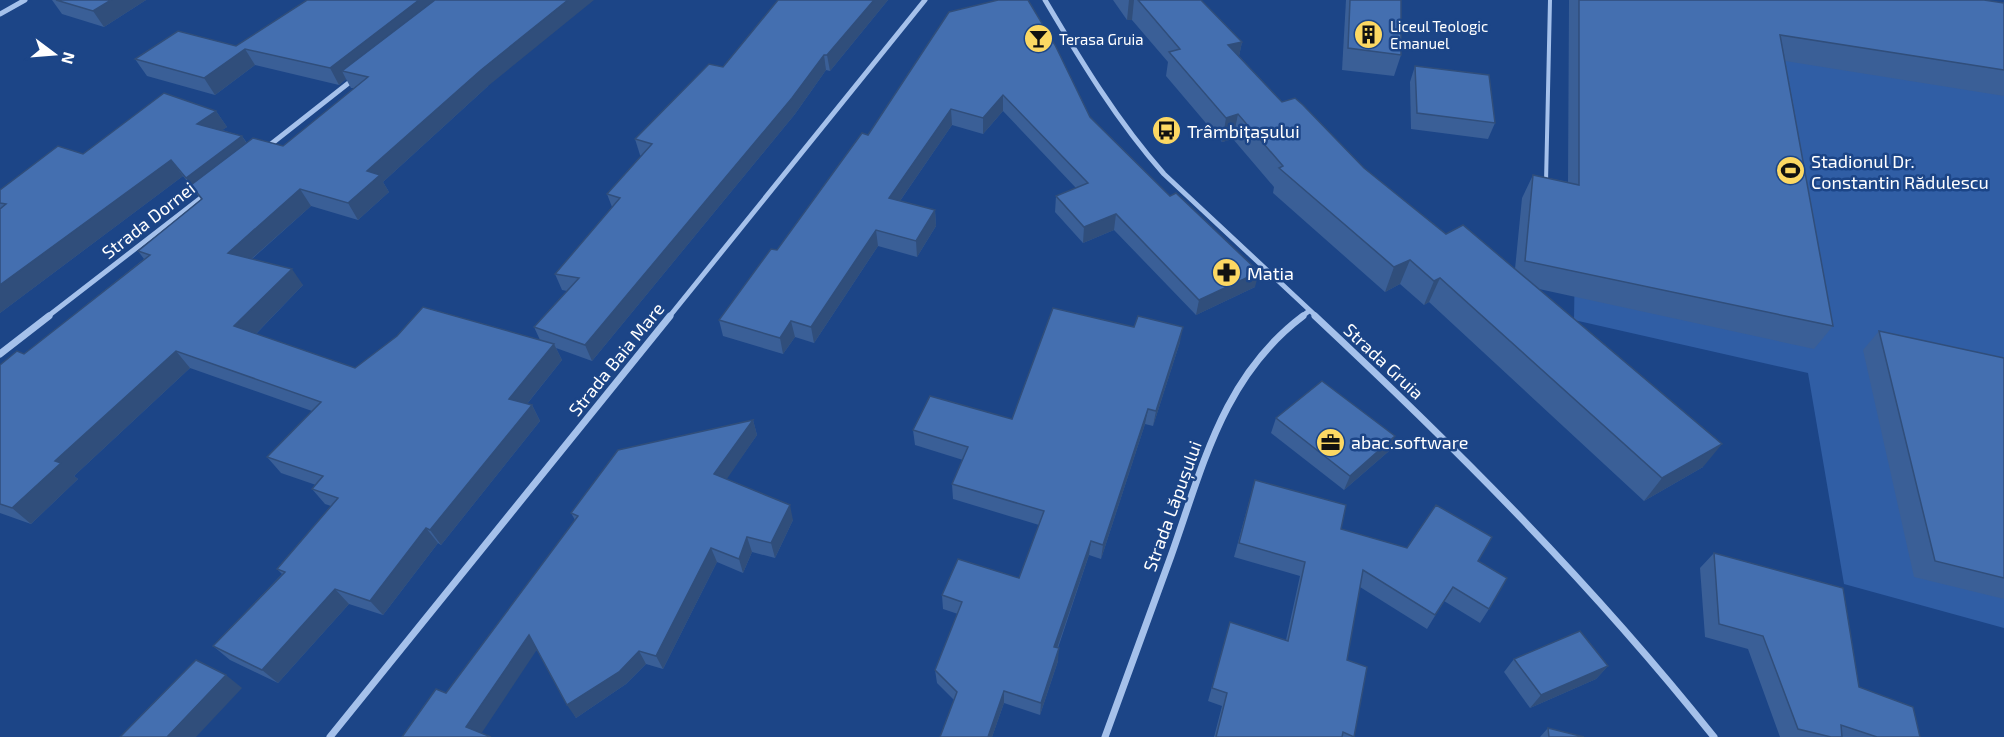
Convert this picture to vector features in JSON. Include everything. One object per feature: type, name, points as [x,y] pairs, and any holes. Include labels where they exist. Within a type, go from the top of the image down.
[{"type":"street","points":[[0,14],[25,0]]},
{"type":"street","name":"Strada Baia Mare","points":[[330,737],[925,0]]},
{"type":"street","name":"Strada Gruia","points":[[1045,0],[1082,63],[1132,139],[1164,174],[1489,482],[1581,578],[1685,699],[1714,737]]},
{"type":"street","points":[[261,152],[363,72]]},
{"type":"street","name":"Strada Dornei","points":[[0,354],[214,188]]},
{"type":"street","name":"Strada Lăpușului","points":[[1105,737],[1221,416],[1260,353],[1288,324],[1309,311]]},
{"type":"lane","points":[[1546,184],[1550,0]]},
{"type":"shaded area","name":"Stadionul Dr. Constantin Rădulescu","points":[[1579,0],[2004,22],[2004,628],[1844,584],[1808,373],[1574,320]]},
{"type":"building","points":[[56,0],[111,0],[93,11]]},
{"type":"building","points":[[307,0],[419,0],[330,68],[245,49],[204,78],[135,59],[178,31],[236,46]]},
{"type":"building","points":[[435,0],[568,0],[481,70],[367,171],[380,175],[348,203],[300,189],[228,253],[292,269],[234,326],[355,368],[397,336],[423,307],[554,344],[509,399],[532,405],[430,530],[426,528],[370,601],[335,589],[262,670],[213,646],[285,572],[277,569],[338,498],[312,489],[323,476],[267,457],[321,402],[176,351],[55,461],[61,463],[12,508],[0,504],[0,365],[17,351],[24,354],[150,255],[138,251],[202,199],[191,185],[253,138],[283,146],[368,77],[342,71]]},
{"type":"building","points":[[778,0],[874,0],[827,55],[824,55],[792,98],[585,345],[534,327],[579,278],[555,274],[620,198],[607,194],[652,144],[635,139],[709,64],[723,67]]},
{"type":"building","points":[[998,0],[1028,0],[1055,45],[1090,117],[1170,196],[1176,193],[1259,272],[1199,300],[1116,214],[1084,227],[1056,196],[1088,183],[1003,95],[983,118],[951,109],[889,198],[935,210],[916,241],[876,230],[811,327],[791,321],[780,338],[719,320],[771,249],[777,250],[862,133],[868,135],[949,12]]},
{"type":"building","points":[[1138,0],[1201,0],[1242,42],[1228,45],[1282,102],[1295,98],[1364,168],[1446,234],[1463,225],[1722,444],[1662,478],[1440,278],[1434,281],[1410,260],[1394,267],[1279,168],[1283,166],[1238,114],[1226,118],[1169,52],[1180,49]]},
{"type":"building","name":"Liceul Teologic Emanuel","points":[[1350,0],[1401,0],[1401,55],[1348,48]]},
{"type":"building","points":[[1579,0],[1984,0],[2004,3],[2004,70],[1780,35],[1833,326],[1525,261],[1533,175],[1579,185]]},
{"type":"building","points":[[1415,66],[1489,75],[1495,123],[1417,113]]},
{"type":"building","points":[[164,93],[216,111],[197,124],[242,136],[186,178],[171,160],[0,285],[0,209],[6,204],[0,203],[0,190],[58,146],[83,154]]},
{"type":"building","points":[[1053,308],[1134,327],[1138,316],[1183,327],[1156,411],[1148,409],[1103,545],[1091,541],[1054,647],[1059,648],[1041,703],[1004,691],[988,737],[940,737],[957,692],[935,670],[962,602],[942,595],[958,559],[1019,578],[1044,511],[952,484],[968,447],[913,430],[930,396],[1012,419]]},
{"type":"building","points":[[1879,331],[2004,358],[2004,578],[1935,561]]},
{"type":"building","name":"abac.software","points":[[1322,381],[1395,436],[1350,476],[1276,418]]},
{"type":"building","points":[[753,420],[714,474],[790,505],[771,543],[747,537],[739,559],[711,548],[656,656],[639,651],[619,672],[567,705],[529,635],[466,727],[491,737],[402,737],[436,689],[446,693],[578,516],[571,513],[618,450]]},
{"type":"building","points":[[1255,480],[1346,505],[1341,529],[1407,548],[1436,505],[1492,537],[1478,561],[1507,578],[1489,609],[1453,587],[1435,615],[1363,570],[1347,660],[1367,667],[1354,737],[1343,732],[1342,737],[1216,737],[1227,693],[1212,688],[1230,622],[1288,641],[1305,562],[1239,543]]},
{"type":"building","points":[[1714,553],[1843,588],[1859,687],[1913,707],[1920,737],[1877,737],[1841,725],[1842,737],[1831,737],[1798,729],[1763,636],[1719,624]]},
{"type":"building","points":[[1580,631],[1608,666],[1541,695],[1514,659]]},
{"type":"building","points":[[196,660],[226,675],[167,737],[120,737]]},
{"type":"building","points":[[1548,728],[1584,737],[1549,737]]},
{"type":"place","name":"Liceul Teologic Emanuel","points":[[1369,35]]},
{"type":"place","name":"Terasa Gruia","points":[[1038,39]]},
{"type":"place","name":"Trâmbițașului","points":[[1166,131]]},
{"type":"place","name":"Stadionul Dr. Constantin Rădulescu","points":[[1790,171]]},
{"type":"place","name":"Matia","points":[[1226,273]]},
{"type":"place","name":"abac.software","points":[[1330,442]]}]
